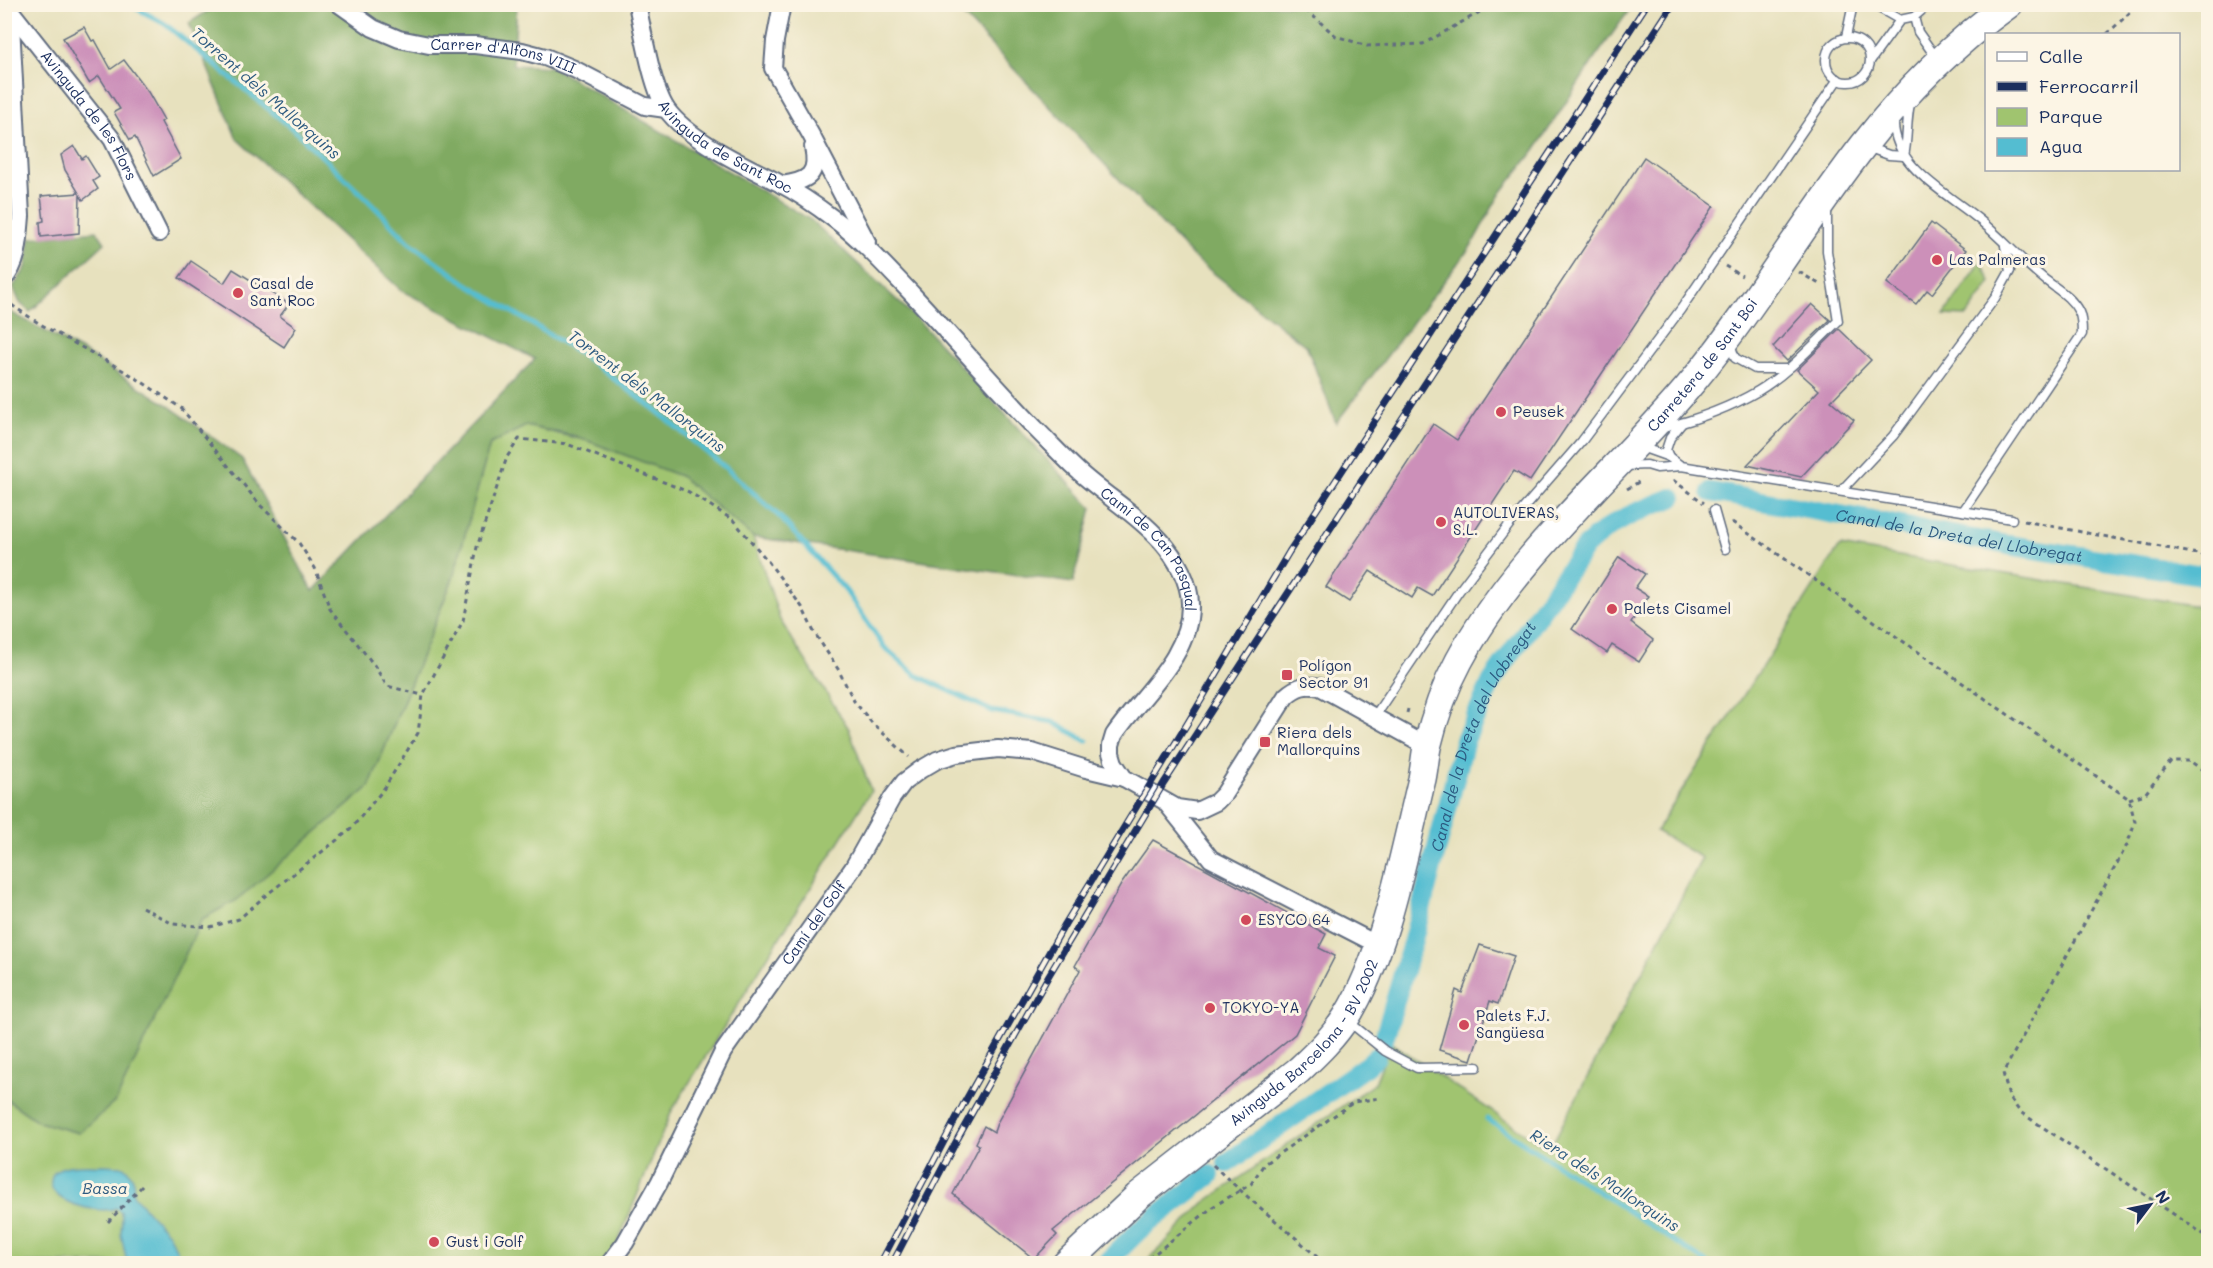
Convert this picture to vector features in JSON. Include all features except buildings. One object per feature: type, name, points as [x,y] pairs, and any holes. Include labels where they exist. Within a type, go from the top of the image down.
[{"type":"main road","name":"Carretera de Sant Boi","points":[[1427,746],[1443,699],[1460,660],[1489,612],[1542,546],[1693,382],[1728,338],[1864,145],[1894,109],[1914,86],[1963,39],[2009,4]]},
{"type":"main road","name":"Avinguda Barcelona - BV 2002","points":[[1066,1263],[1131,1202],[1299,1070],[1317,1053],[1346,1018],[1361,989],[1377,945],[1405,848],[1427,746]]},
{"type":"street","name":"Carrer d'Alfons VIII","points":[[339,4],[373,28],[399,39],[429,45],[475,45],[522,51],[545,57],[574,69],[645,106],[666,109]]},
{"type":"street","name":"Avinguda de Sant Roc","points":[[638,4],[656,83],[666,109],[689,131],[737,162],[782,185],[834,219],[871,251]]},
{"type":"street","points":[[782,4],[772,68],[811,135],[871,251]]},
{"type":"street","points":[[4,279],[12,271],[19,243],[21,216],[9,6]]},
{"type":"street","name":"Avinguda de les Flors","points":[[9,6],[112,139],[159,233]]},
{"type":"street","points":[[782,185],[805,179],[814,170],[816,161],[811,135]]},
{"type":"street","name":"Camí de Can Pasqual","points":[[871,251],[1077,471],[1155,535],[1183,575],[1190,602],[1190,619],[1185,637],[1166,669],[1120,727],[1111,745],[1114,763],[1124,778]]},
{"type":"street","points":[[1124,778],[1166,804],[1187,811],[1197,811],[1216,802],[1224,794],[1286,696],[1301,686],[1310,685],[1320,687],[1427,746]]},
{"type":"street","name":"Camí del Golf","points":[[609,1263],[625,1243],[659,1183],[723,1052],[853,868],[892,798],[904,782],[937,760],[956,754],[998,749],[1032,752],[1124,778]]},
{"type":"street","points":[[1166,804],[1211,859],[1377,945]]},
{"type":"lane","points":[[1846,38],[1853,4]]},
{"type":"lane","points":[[1872,4],[1900,20],[1914,17],[1929,4]]},
{"type":"lane","points":[[1914,17],[1918,32],[1939,62]]},
{"type":"lane","points":[[1871,60],[1865,45],[1853,38],[1834,43],[1827,55],[1828,68],[1838,79],[1845,82],[1860,79],[1866,74],[1871,60],[1900,20]]},
{"type":"lane","points":[[1374,717],[1460,591],[1509,525],[1582,441],[1681,309],[1713,258],[1838,79]]},
{"type":"lane","points":[[1904,156],[1908,142],[1906,121],[1914,86]]},
{"type":"lane","points":[[1894,109],[1895,137],[1904,156],[1932,184],[1982,222],[2005,246],[2072,300],[2080,314],[2082,334],[1963,511]]},
{"type":"lane","points":[[1864,145],[1872,150],[1904,156]]},
{"type":"lane","points":[[1642,438],[1711,412],[1758,391],[1787,369],[1838,321],[1827,251],[1828,195]]},
{"type":"lane","points":[[1841,491],[1893,436],[1995,298],[2010,271],[2005,246]]},
{"type":"lane","points":[[1728,338],[1735,358],[1755,369],[1787,369]]},
{"type":"lane","points":[[1670,458],[1666,450],[1670,438],[1682,423]]},
{"type":"lane","points":[[1642,438],[1681,466]]},
{"type":"lane","points":[[1618,466],[1647,465],[1658,469],[1681,466],[2012,519]]},
{"type":"lane","points":[[1714,510],[1725,549]]},
{"type":"lane","points":[[1346,1018],[1385,1051],[1417,1068],[1477,1067]]},
{"type":"path","points":[[1299,4],[1336,36],[1367,46],[1423,44],[1494,4]]},
{"type":"path","points":[[2108,33],[2139,4]]},
{"type":"path","points":[[1713,258],[1741,277],[1748,268]]},
{"type":"path","points":[[1795,271],[1818,282],[1838,321]]},
{"type":"path","points":[[4,300],[40,324],[133,376],[181,408],[261,506],[299,543],[315,568],[330,609],[374,665],[387,686],[423,695]]},
{"type":"path","points":[[142,907],[173,924],[210,927],[239,919],[350,830],[377,798],[418,733],[423,695],[463,621],[477,547],[507,457],[519,439],[567,444],[689,492],[733,520],[767,560],[802,608],[854,700],[872,723],[920,770]]},
{"type":"path","points":[[1621,493],[1658,469],[2129,799],[2135,822],[2127,845],[2003,1073],[2009,1097],[2020,1112],[2208,1237]]},
{"type":"path","points":[[2012,519],[2208,556]]},
{"type":"path","points":[[2129,799],[2145,794],[2171,761],[2190,761],[2208,774]]},
{"type":"path","points":[[1142,1263],[1214,1206],[1251,1184],[1264,1164],[1354,1102],[1380,1098]]},
{"type":"path","points":[[1197,1149],[1239,1191],[1286,1228],[1325,1263]]},
{"type":"path","points":[[108,1222],[144,1184]]},
{"type":"green space","points":[[217,5],[517,5],[513,65],[552,67],[811,220],[916,318],[1092,508],[1073,583],[753,537],[680,476],[575,436],[526,426],[490,444],[453,578],[369,787],[237,900],[202,919],[116,1101],[79,1133],[39,1122],[5,1098],[5,309],[87,354],[165,403],[242,459],[313,591],[535,359],[402,291],[237,139],[189,23]]},
{"type":"green space","points":[[953,5],[1633,5],[1595,58],[1535,150],[1500,194],[1471,246],[1336,423],[1307,347],[1192,256]]},
{"type":"green space","points":[[97,231],[105,243],[30,312],[20,303],[13,287],[26,268],[30,238]]},
{"type":"green space","points":[[1981,262],[1991,282],[1967,316],[1944,315]]},
{"type":"green space","points":[[526,426],[588,441],[681,476],[753,537],[780,620],[849,729],[871,791],[671,1112],[612,1257],[616,1263],[5,1263],[4,1098],[39,1122],[78,1133],[116,1101],[202,919],[237,899],[369,787],[453,578],[490,444]]},
{"type":"green space","points":[[1840,546],[2208,608],[2208,1263],[1144,1264],[1204,1203],[1375,1083],[1391,1043],[1549,1150],[1702,858],[1656,831]]},
{"type":"water","name":"Bassa","points":[[77,1165],[121,1166],[127,1169],[133,1179],[134,1196],[168,1234],[184,1263],[127,1263],[121,1234],[121,1212],[116,1208],[98,1210],[74,1205],[64,1200],[51,1186],[55,1172],[61,1168]]},
{"type":"waterway","name":"Torrent dels Mallorquins","points":[[129,4],[165,24],[293,129],[409,242],[467,284],[578,352],[657,411],[727,469],[781,518],[846,591],[884,647],[916,675],[992,711],[1053,722],[1087,741]]},
{"type":"waterway","name":"Canal de la Dreta del Llobregat","points":[[1711,492],[2008,545],[2208,576]]},
{"type":"waterway","name":"Canal de la Dreta del Llobregat","points":[[1384,1039],[1413,940],[1465,740],[1492,681],[1585,547],[1615,523],[1672,498]]},
{"type":"waterway","name":"Canal de la Dreta del Llobregat","points":[[1227,1163],[1376,1057]]},
{"type":"waterway","name":"Riera dels Mallorquins","points":[[1487,1119],[1709,1264]]},
{"type":"waterway","name":"Canal de la Dreta del Llobregat","points":[[1105,1264],[1139,1230],[1210,1175]]},
{"type":"railway","points":[[880,1264],[963,1105],[1065,924],[1289,552],[1647,4]]},
{"type":"railway","points":[[892,1264],[958,1138],[1049,975],[1164,783],[1673,4]]},
{"type":"place","name":"Las Palmeras","points":[[1937,260]]},
{"type":"place","name":"Casal de Sant Roc","points":[[238,293]]},
{"type":"place","name":"Peusek","points":[[1501,412]]},
{"type":"place","name":"AUTOLIVERAS, S.L.","points":[[1441,522]]},
{"type":"place","name":"Palets Cisamel","points":[[1612,609]]},
{"type":"place","name":"Polígon Sector 91","points":[[1287,675]]},
{"type":"place","name":"Riera dels Mallorquins","points":[[1265,742]]},
{"type":"place","name":"ESYCO 64","points":[[1246,920]]},
{"type":"place","name":"TOKYO-YA","points":[[1210,1008]]},
{"type":"place","name":"Palets F.J. Sangüesa","points":[[1464,1025]]},
{"type":"place","name":"Gust i Golf","points":[[434,1242]]}]
